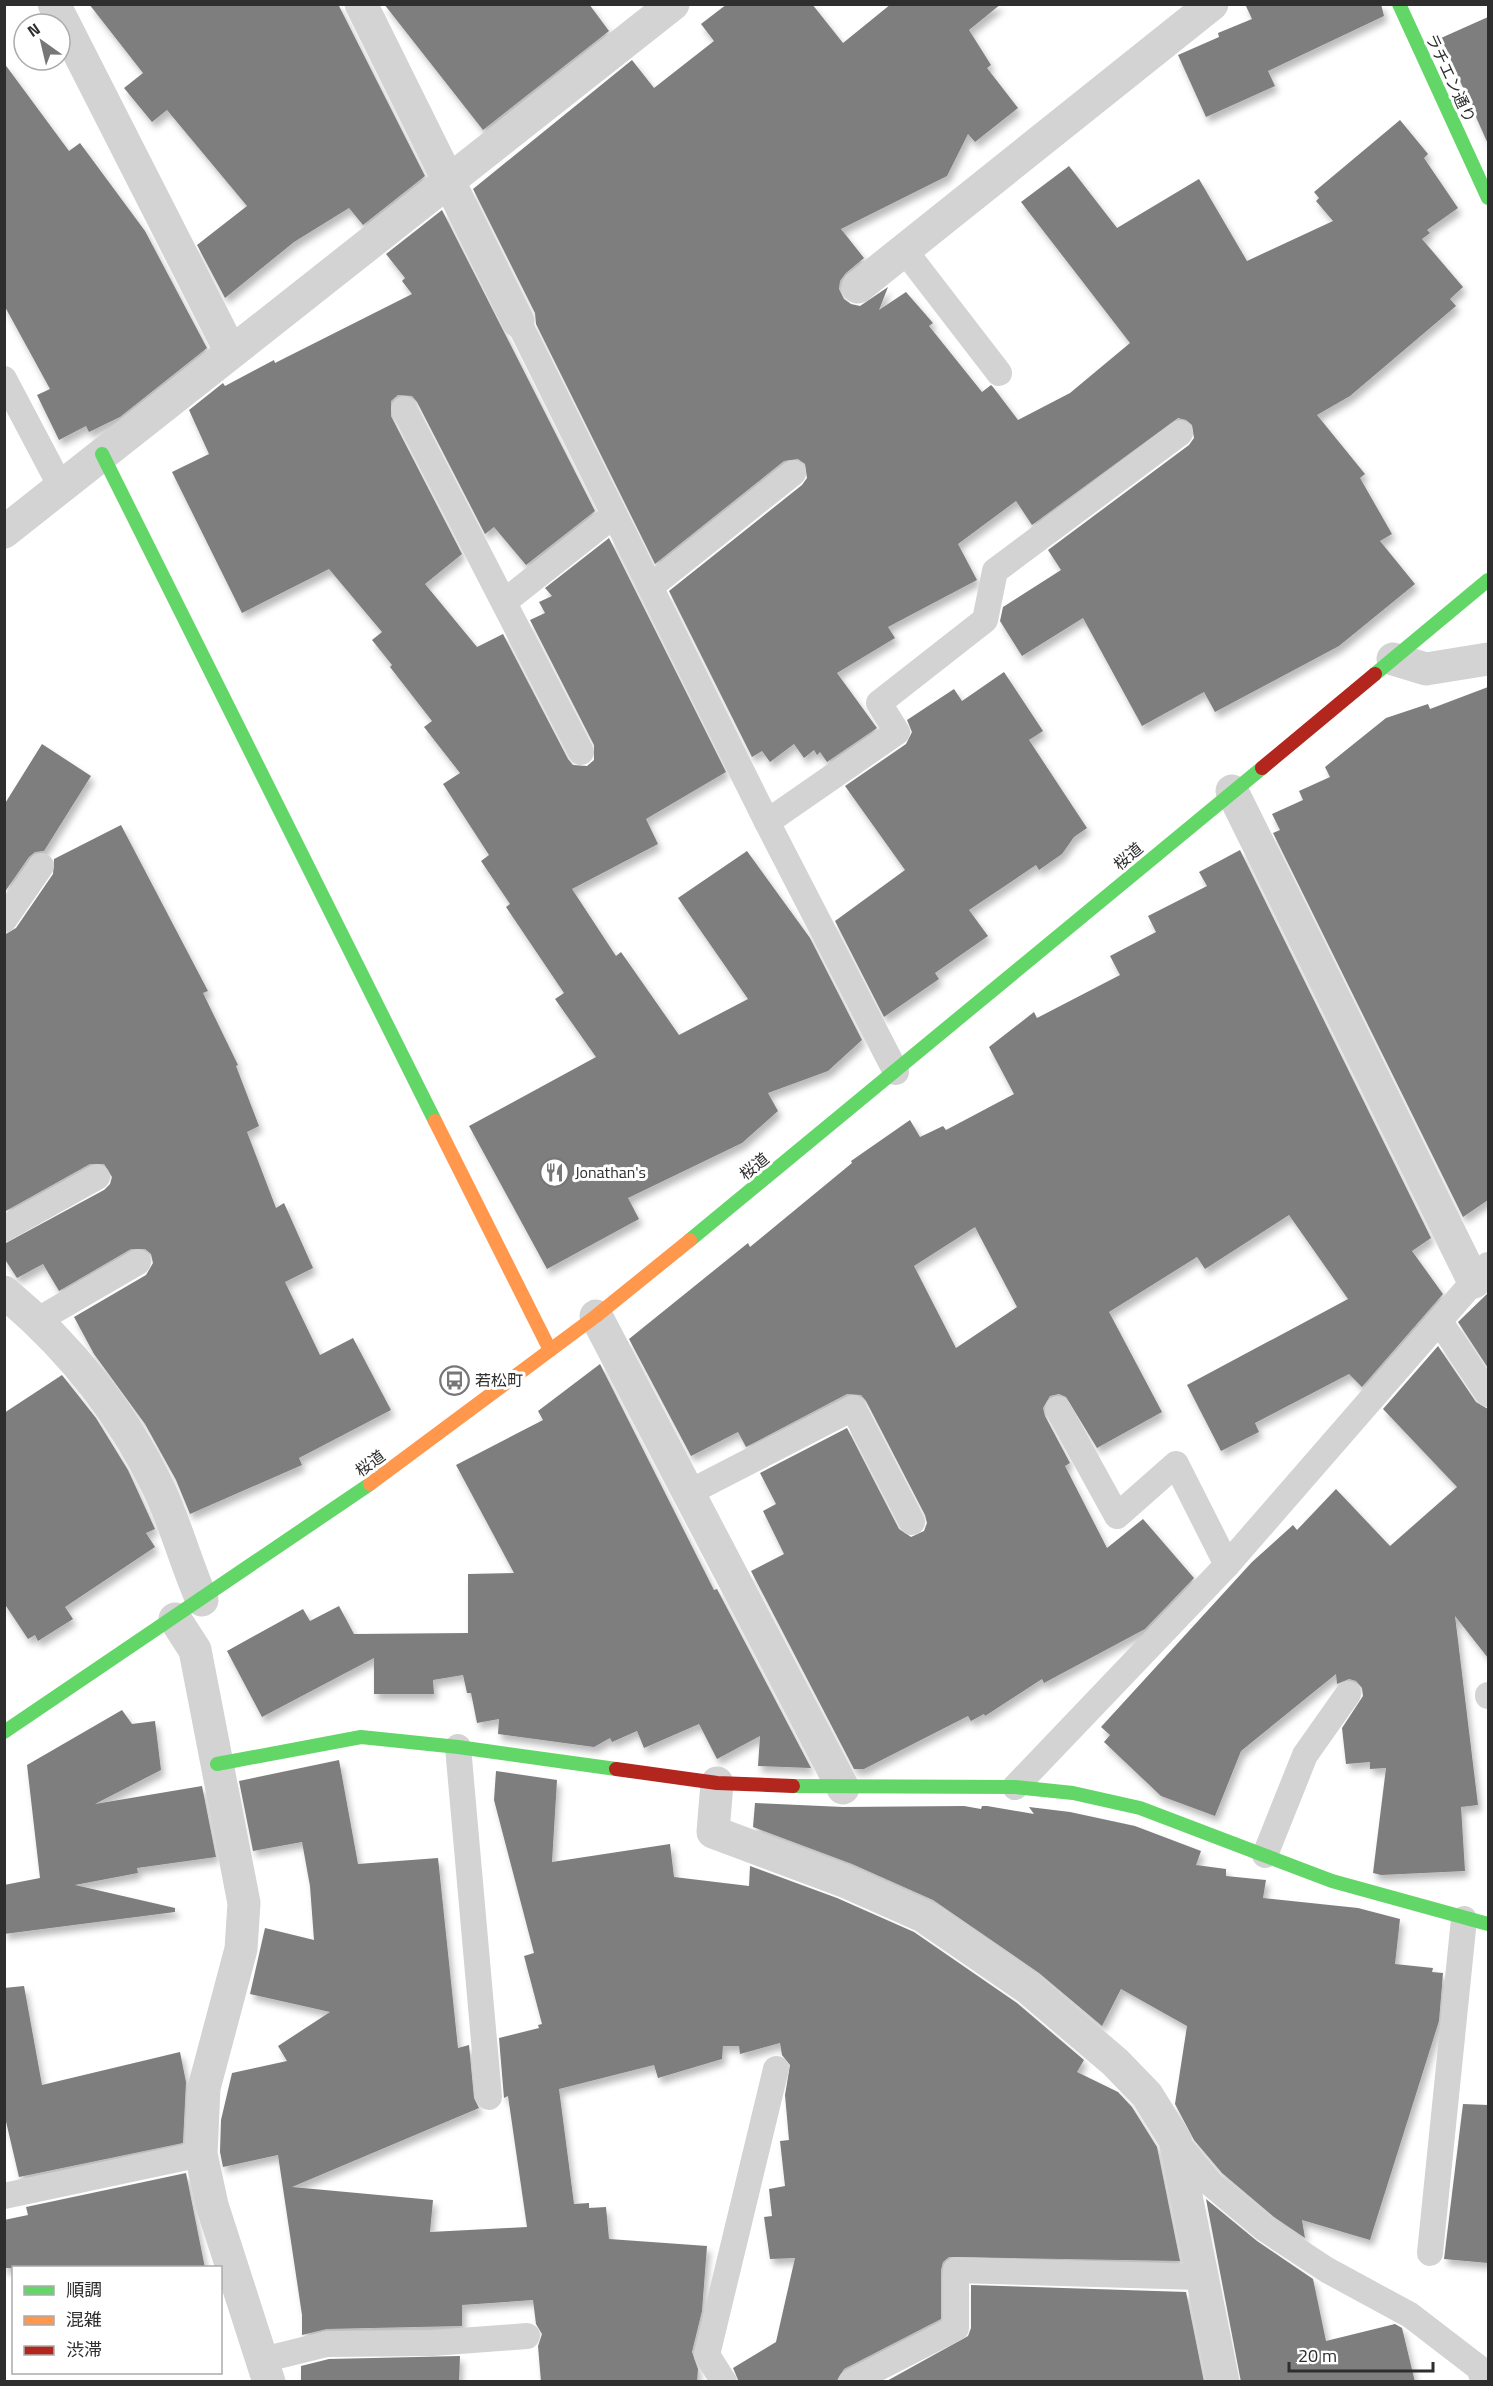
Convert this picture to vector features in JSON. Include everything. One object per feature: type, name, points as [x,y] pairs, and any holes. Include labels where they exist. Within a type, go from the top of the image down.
[{"type":"street","points":[[54,4],[231,352]]},
{"type":"street","points":[[361,4],[518,321]]},
{"type":"street","points":[[4,532],[673,4]]},
{"type":"street","points":[[858,287],[1212,4]]},
{"type":"street","name":"ラチエン通り","points":[[1399,4],[1480,159],[1488,198]]},
{"type":"street","points":[[102,454],[550,1350]]},
{"type":"street","name":"桜道","points":[[4,1732],[331,1512],[596,1316],[896,1072],[1488,580]]},
{"type":"street","points":[[1394,659],[1426,669],[1488,659]]},
{"type":"street","points":[[1232,791],[1481,1274]]},
{"type":"street","points":[[4,1292],[38,1320],[79,1363],[132,1436],[160,1492],[202,1600]]},
{"type":"street","points":[[596,1316],[843,1788]]},
{"type":"street","points":[[175,1619],[195,1650],[244,1903],[241,1949],[204,2088],[201,2154],[212,2205],[265,2371]]},
{"type":"street","points":[[217,1764],[361,1737],[458,1747],[717,1783],[843,1788],[1015,1787],[1073,1793],[1140,1808],[1332,1881],[1476,1922]]},
{"type":"street","points":[[717,1783],[713,1832],[844,1881],[923,1916],[1028,1989],[1115,2062],[1147,2095],[1175,2140],[1222,2382]]},
{"type":"lane","points":[[905,251],[999,373]]},
{"type":"lane","points":[[518,321],[767,822],[896,1072]]},
{"type":"lane","points":[[4,379],[61,487]]},
{"type":"lane","points":[[404,409],[581,752]]},
{"type":"lane","points":[[767,822],[897,732],[879,703],[985,620],[995,571],[1180,433]]},
{"type":"lane","points":[[651,587],[793,473]]},
{"type":"lane","points":[[504,602],[614,515]]},
{"type":"lane","points":[[4,920],[40,866]]},
{"type":"lane","points":[[4,1229],[97,1177]]},
{"type":"lane","points":[[38,1320],[138,1262]]},
{"type":"lane","points":[[1015,1787],[1227,1565],[1481,1274]]},
{"type":"lane","points":[[1440,1322],[1488,1394]]},
{"type":"lane","points":[[690,1492],[853,1408],[912,1522]]},
{"type":"lane","points":[[1058,1409],[1117,1516],[1176,1464],[1227,1565]]},
{"type":"lane","points":[[1265,1856],[1305,1755],[1348,1694]]},
{"type":"lane","points":[[458,1747],[489,2097]]},
{"type":"lane","points":[[1430,2253],[1476,1922]]},
{"type":"lane","points":[[724,2382],[707,2355],[776,2069]]},
{"type":"lane","points":[[1175,2140],[1211,2184],[1265,2229],[1327,2270],[1410,2315],[1479,2368],[1484,2382]]},
{"type":"lane","points":[[4,2196],[201,2154]]},
{"type":"lane","points":[[851,2382],[956,2328],[956,2270],[1201,2277]]},
{"type":"lane","points":[[265,2371],[327,2344],[434,2343],[526,2336]]},
{"type":"building","points":[[89,4],[338,4],[425,176],[363,225],[349,208],[294,242],[225,298],[197,245],[247,206],[167,110],[152,122],[124,88],[143,73]]},
{"type":"building","points":[[384,4],[589,4],[609,31],[483,130]]},
{"type":"building","points":[[727,4],[812,4],[843,43],[891,4],[1001,4],[969,30],[991,65],[987,68],[1018,108],[975,142],[968,134],[947,176],[841,229],[864,258],[846,273],[840,281],[839,289],[844,299],[860,306],[888,287],[879,310],[906,292],[933,323],[929,326],[982,392],[991,385],[1018,420],[1070,393],[1130,343],[1021,202],[1069,166],[1117,228],[1199,179],[1247,261],[1333,221],[1316,201],[1319,198],[1314,192],[1400,120],[1428,154],[1424,158],[1458,208],[1427,230],[1430,233],[1422,239],[1463,287],[1450,299],[1456,306],[1350,396],[1317,415],[1365,474],[1360,478],[1392,534],[1380,541],[1415,584],[1339,646],[1215,712],[1204,692],[1142,726],[1083,618],[1022,656],[1000,621],[1003,607],[1061,570],[1048,550],[1189,445],[1194,438],[1192,425],[1178,418],[1032,525],[1016,501],[958,544],[977,580],[888,627],[895,638],[837,673],[877,728],[827,762],[820,752],[817,755],[814,750],[804,758],[794,744],[770,762],[762,751],[752,757],[669,591],[802,485],[807,478],[805,464],[798,459],[784,461],[655,564],[536,324],[535,313],[473,189],[632,60],[654,88],[714,41],[701,24]]},
{"type":"building","points":[[1245,4],[1381,4],[1384,16],[1268,71],[1275,86],[1206,117],[1178,55],[1219,37],[1218,33],[1252,19]]},
{"type":"building","points":[[1488,17],[1488,144],[1441,38]]},
{"type":"building","points":[[4,63],[69,151],[80,143],[145,231],[207,348],[120,417],[89,432],[86,426],[59,440],[37,395],[50,389],[4,305]]},
{"type":"building","points":[[442,210],[595,511],[526,565],[494,527],[485,534],[417,402],[412,396],[398,395],[391,401],[391,416],[462,554],[425,584],[477,647],[503,634],[568,759],[573,765],[587,766],[594,760],[594,745],[530,620],[545,613],[539,602],[552,596],[545,588],[609,538],[726,772],[646,819],[658,844],[572,889],[616,956],[621,952],[679,1035],[748,999],[678,898],[747,851],[810,938],[862,1040],[828,1071],[768,1093],[778,1111],[742,1143],[628,1198],[639,1219],[547,1269],[469,1126],[596,1057],[555,999],[564,993],[506,907],[510,904],[481,861],[489,855],[443,784],[460,773],[424,727],[432,721],[372,640],[382,632],[329,569],[242,613],[172,472],[209,454],[189,410],[223,383],[225,386],[274,360],[275,363],[412,294],[402,281],[405,278],[386,254]]},
{"type":"building","points":[[1004,672],[1043,731],[1029,740],[1087,828],[1074,837],[1062,854],[1039,870],[1036,865],[969,910],[988,936],[935,973],[939,979],[884,1017],[835,921],[905,870],[845,786],[906,744],[912,732],[907,720],[954,689],[962,701]]},
{"type":"building","points":[[1488,687],[1488,1200],[1463,1217],[1273,833],[1280,830],[1272,814],[1303,800],[1299,791],[1330,777],[1325,767],[1386,718],[1428,704],[1430,709]]},
{"type":"building","points":[[42,744],[91,776],[44,851],[35,852],[29,857],[4,893],[4,805]]},
{"type":"building","points":[[121,825],[208,991],[203,993],[238,1065],[236,1066],[259,1126],[247,1132],[276,1208],[284,1203],[313,1268],[285,1282],[320,1355],[353,1338],[391,1410],[299,1458],[302,1465],[190,1514],[176,1480],[145,1424],[94,1354],[74,1317],[146,1275],[153,1263],[151,1254],[145,1249],[131,1249],[59,1291],[43,1264],[17,1278],[4,1258],[4,1244],[104,1190],[110,1184],[112,1177],[104,1164],[90,1164],[4,1212],[4,935],[16,928],[53,874],[54,859]]},
{"type":"building","points":[[1240,850],[1431,1238],[1412,1251],[1443,1294],[1362,1387],[1349,1374],[1255,1423],[1259,1432],[1221,1451],[1187,1385],[1348,1299],[1289,1215],[1205,1269],[1197,1257],[1109,1312],[1162,1412],[1097,1448],[1066,1397],[1059,1394],[1050,1396],[1043,1408],[1045,1416],[1070,1463],[1065,1466],[1107,1548],[1143,1519],[1194,1578],[1145,1629],[1044,1683],[1042,1679],[985,1716],[984,1714],[971,1721],[968,1716],[864,1769],[854,1769],[751,1571],[784,1554],[763,1511],[776,1504],[760,1473],[847,1428],[899,1529],[911,1537],[924,1531],[927,1523],[925,1515],[866,1401],[861,1395],[847,1394],[746,1447],[738,1432],[691,1456],[629,1339],[748,1243],[750,1247],[852,1163],[851,1161],[910,1120],[920,1137],[943,1126],[946,1130],[1014,1094],[989,1047],[1034,1012],[1037,1018],[1120,975],[1110,956],[1156,932],[1148,916],[1207,886],[1199,872]],"holes":[[[975,1227],[1017,1307],[956,1348],[914,1266]]]},
{"type":"building","points":[[1488,1293],[1488,1368],[1458,1322]]},
{"type":"building","points":[[1438,1346],[1476,1402],[1488,1409],[1488,1658],[1455,1616],[1478,1805],[1461,1807],[1465,1871],[1381,1875],[1373,1873],[1386,1768],[1370,1769],[1370,1762],[1346,1764],[1342,1728],[1363,1696],[1362,1688],[1356,1681],[1349,1679],[1337,1684],[1336,1674],[1241,1751],[1215,1816],[1161,1796],[1104,1742],[1110,1735],[1101,1727],[1252,1562],[1293,1525],[1297,1530],[1336,1489],[1390,1546],[1457,1487],[1383,1409]]},
{"type":"building","points":[[600,1364],[714,1590],[717,1589],[811,1768],[758,1766],[760,1736],[717,1759],[699,1724],[644,1748],[637,1731],[612,1742],[610,1738],[594,1747],[498,1734],[499,1719],[477,1723],[471,1693],[467,1693],[463,1675],[433,1680],[434,1694],[374,1694],[374,1658],[262,1717],[227,1651],[303,1609],[310,1621],[339,1606],[354,1634],[468,1633],[468,1574],[514,1573],[456,1465],[543,1420],[538,1411]]},
{"type":"building","points":[[62,1375],[96,1418],[128,1470],[155,1529],[146,1533],[155,1547],[65,1607],[73,1619],[38,1641],[35,1635],[28,1639],[4,1603],[4,1413]]},
{"type":"building","points":[[122,1710],[132,1724],[155,1721],[161,1770],[95,1804],[202,1786],[216,1857],[137,1868],[138,1873],[75,1885],[175,1908],[175,1912],[4,1934],[4,1885],[40,1878],[27,1765]]},
{"type":"building","points":[[339,1760],[358,1864],[438,1858],[458,2048],[469,2045],[474,2098],[479,2108],[292,2187],[433,2200],[430,2232],[527,2227],[508,2096],[504,2098],[499,2038],[539,2028],[538,2025],[542,2024],[524,1956],[534,1953],[494,1800],[496,1771],[557,1780],[552,1862],[670,1844],[674,1877],[749,1886],[750,1866],[837,1898],[914,1932],[1017,2003],[1084,2060],[1077,2072],[1118,2092],[1132,2107],[1157,2147],[1180,2261],[949,2257],[943,2262],[941,2270],[941,2319],[844,2369],[836,2382],[739,2382],[733,2368],[776,2342],[795,2258],[770,2259],[764,2217],[772,2216],[769,2189],[785,2186],[780,2141],[789,2140],[785,2095],[790,2065],[782,2055],[780,2043],[740,2054],[739,2046],[723,2046],[722,2059],[658,2078],[654,2065],[559,2089],[574,2204],[589,2203],[589,2208],[606,2207],[609,2239],[707,2246],[702,2311],[692,2352],[698,2369],[697,2382],[541,2382],[538,2346],[542,2334],[536,2324],[533,2300],[462,2305],[462,2326],[327,2329],[302,2335],[302,2315],[278,2155],[223,2167],[220,2152],[221,2120],[232,2073],[287,2061],[278,2046],[330,2012],[250,1994],[265,1928],[314,1940],[310,1886],[302,1842],[253,1851],[239,1781]]},
{"type":"building","points":[[755,1803],[843,1807],[964,1806],[981,1809],[982,1806],[987,1806],[1034,1814],[1029,1807],[1070,1812],[1135,1826],[1201,1851],[1196,1865],[1226,1869],[1226,1876],[1266,1880],[1263,1898],[1358,1908],[1400,1919],[1395,1964],[1433,1968],[1432,1972],[1443,1973],[1439,2021],[1370,2240],[1302,2220],[1305,2238],[1274,2217],[1222,2173],[1194,2140],[1175,2104],[1187,2026],[1121,1989],[1102,2026],[1039,1973],[933,1900],[852,1864],[753,1827]]},
{"type":"building","points":[[24,1986],[42,2085],[180,2052],[186,2082],[183,2143],[19,2177],[4,2113],[4,1988]]},
{"type":"building","points":[[1463,2104],[1488,2105],[1488,2263],[1444,2259]]},
{"type":"building","points":[[186,2173],[205,2266],[12,2266],[12,2268],[4,2268],[4,2220],[28,2215],[26,2207]]},
{"type":"building","points":[[1206,2199],[1257,2241],[1313,2279],[1326,2341],[1395,2324],[1402,2328],[1415,2382],[1241,2382]]},
{"type":"building","points":[[971,2285],[1186,2292],[1204,2382],[885,2382],[968,2336],[971,2328]]},
{"type":"building","points":[[460,2356],[459,2382],[301,2382],[301,2366],[329,2359]]},
{"type":"traffic: fast","points":[[1399,4],[1488,198]]},
{"type":"traffic: fast","points":[[102,454],[435,1121]]},
{"type":"traffic: fast","points":[[1375,674],[1488,580]]},
{"type":"traffic: fast","points":[[690,1240],[1262,768]]},
{"type":"traffic: fast","points":[[4,1732],[370,1484]]},
{"type":"traffic: fast","points":[[217,1764],[361,1737],[458,1747],[616,1769]]},
{"type":"traffic: fast","points":[[793,1786],[1015,1787],[1073,1793],[1140,1808],[1332,1881],[1488,1924]]},
{"type":"traffic: slow","points":[[435,1121],[550,1350]]},
{"type":"traffic: slow","points":[[370,1484],[596,1316],[690,1240]]},
{"type":"traffic: jam","points":[[1262,768],[1375,674]]},
{"type":"traffic: jam","points":[[616,1769],[717,1783],[793,1786]]},
{"type":"place","name":"Jonathan's","points":[[554,1172]]},
{"type":"place","name":"若松町","points":[[454,1380]]}]
